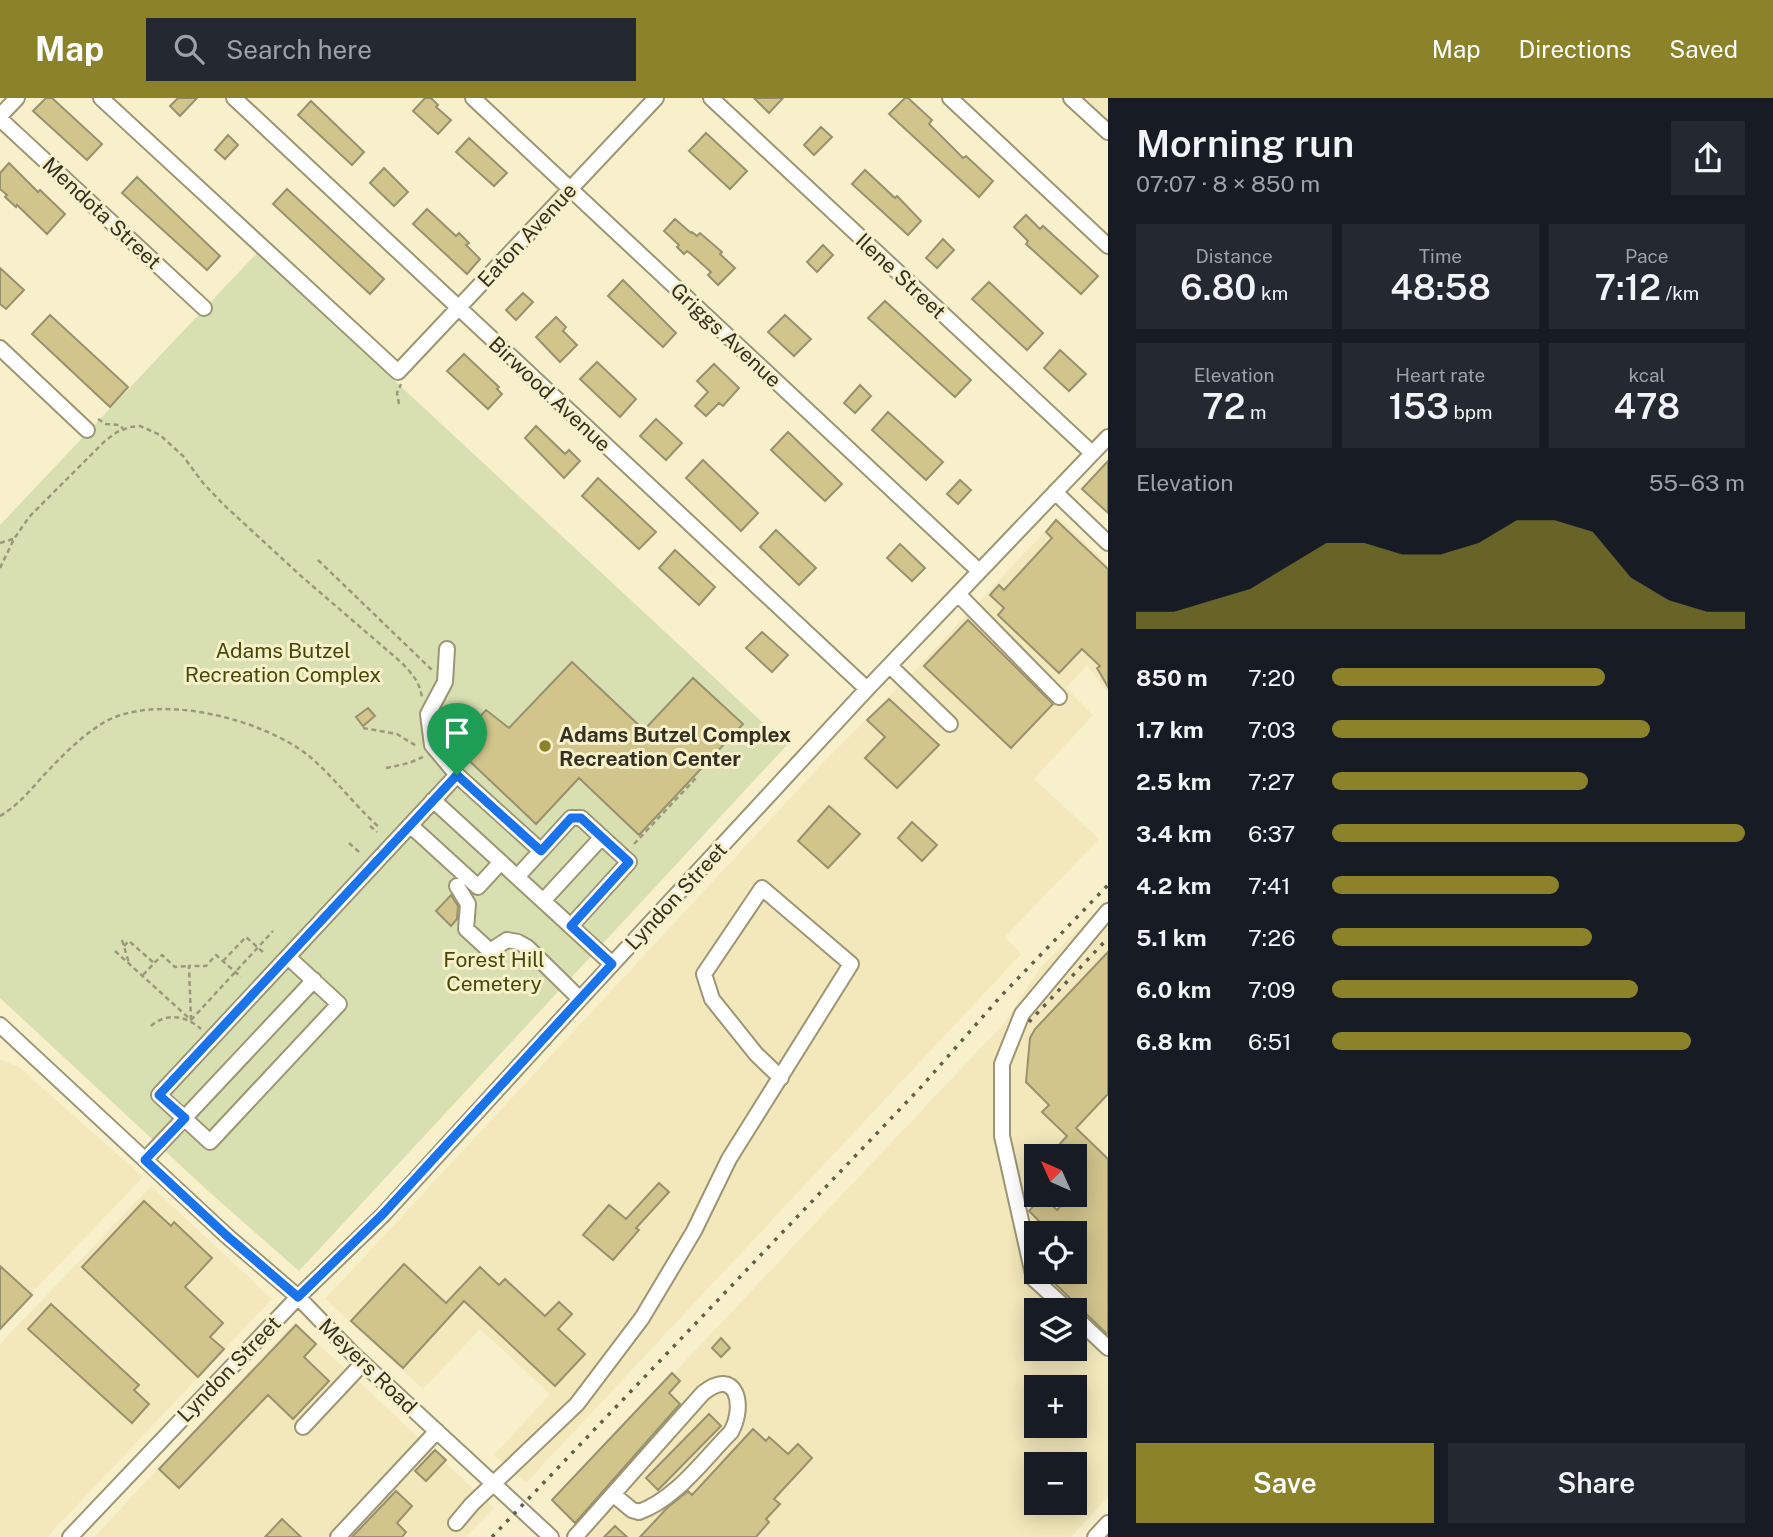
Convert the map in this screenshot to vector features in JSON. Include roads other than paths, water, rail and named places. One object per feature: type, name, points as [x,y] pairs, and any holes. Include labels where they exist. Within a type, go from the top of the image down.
[{"type":"street","points":[[0,118],[17,98]]},
{"type":"street","name":"Eaton Avenue","points":[[101,98],[398,372],[656,98]]},
{"type":"street","name":"Birwood Avenue","points":[[234,98],[867,689]]},
{"type":"street","name":"Griggs Avenue","points":[[473,98],[979,571]]},
{"type":"street","name":"Ilene Street","points":[[711,98],[1092,453]]},
{"type":"street","points":[[950,98],[1108,246]]},
{"type":"street","points":[[1071,98],[1108,132]]},
{"type":"street","name":"Mendota Street","points":[[0,118],[204,308]]},
{"type":"street","points":[[0,348],[87,430]]},
{"type":"street","name":"Lyndon Street","points":[[70,1537],[298,1297],[383,1214],[867,689],[1108,437]]},
{"type":"street","points":[[1055,492],[1108,542]]},
{"type":"street","points":[[958,594],[1059,697]]},
{"type":"street","points":[[447,649],[445,682],[428,714],[432,745],[457,775],[541,851]]},
{"type":"street","points":[[890,666],[950,723]]},
{"type":"street","points":[[441,756],[468,727]]},
{"type":"street","points":[[288,957],[339,1004],[210,1142],[159,1095],[457,775]]},
{"type":"street","points":[[433,800],[612,964]]},
{"type":"street","points":[[517,877],[571,818],[581,818],[602,837],[629,862],[571,926]]},
{"type":"street","points":[[410,825],[478,887],[501,862]]},
{"type":"street","points":[[543,901],[602,837]]},
{"type":"street","points":[[457,886],[468,904],[461,924],[490,951],[507,940],[518,942],[527,947],[580,999]]},
{"type":"street","points":[[456,1523],[577,1404],[642,1318],[694,1231],[729,1159],[781,1078],[851,964],[762,888],[704,974],[712,999],[756,1054],[781,1078]]},
{"type":"street","points":[[1055,1298],[1034,1279],[1002,1136],[1002,1064],[1022,1014],[1108,911]]},
{"type":"street","points":[[145,1160],[314,980]]},
{"type":"street","name":"Meyers Road","points":[[0,1025],[227,1236],[298,1297],[363,1363],[551,1537]]},
{"type":"street","points":[[1087,1328],[1108,1348]]},
{"type":"street","points":[[303,1427],[363,1363]]},
{"type":"street","points":[[575,1537],[703,1393],[720,1383],[730,1386],[740,1409],[737,1421],[731,1432],[680,1484],[664,1499],[639,1511],[632,1510],[614,1495]]},
{"type":"street","points":[[338,1537],[437,1431]]},
{"type":"street","points":[[1095,1537],[1108,1523]]},
{"type":"railway","points":[[492,1537],[922,1086],[1001,996],[1108,885]]},
{"type":"railway","points":[[1029,1022],[1108,938]]},
{"type":"place","name":"Adams Butzel Complex Recreation Center","points":[[545,746]]},
{"type":"park label","name":"Adams Butzel Recreation Complex","points":[[283,662]]},
{"type":"park label","name":"Forest Hill Cemetery","points":[[494,971]]}]
